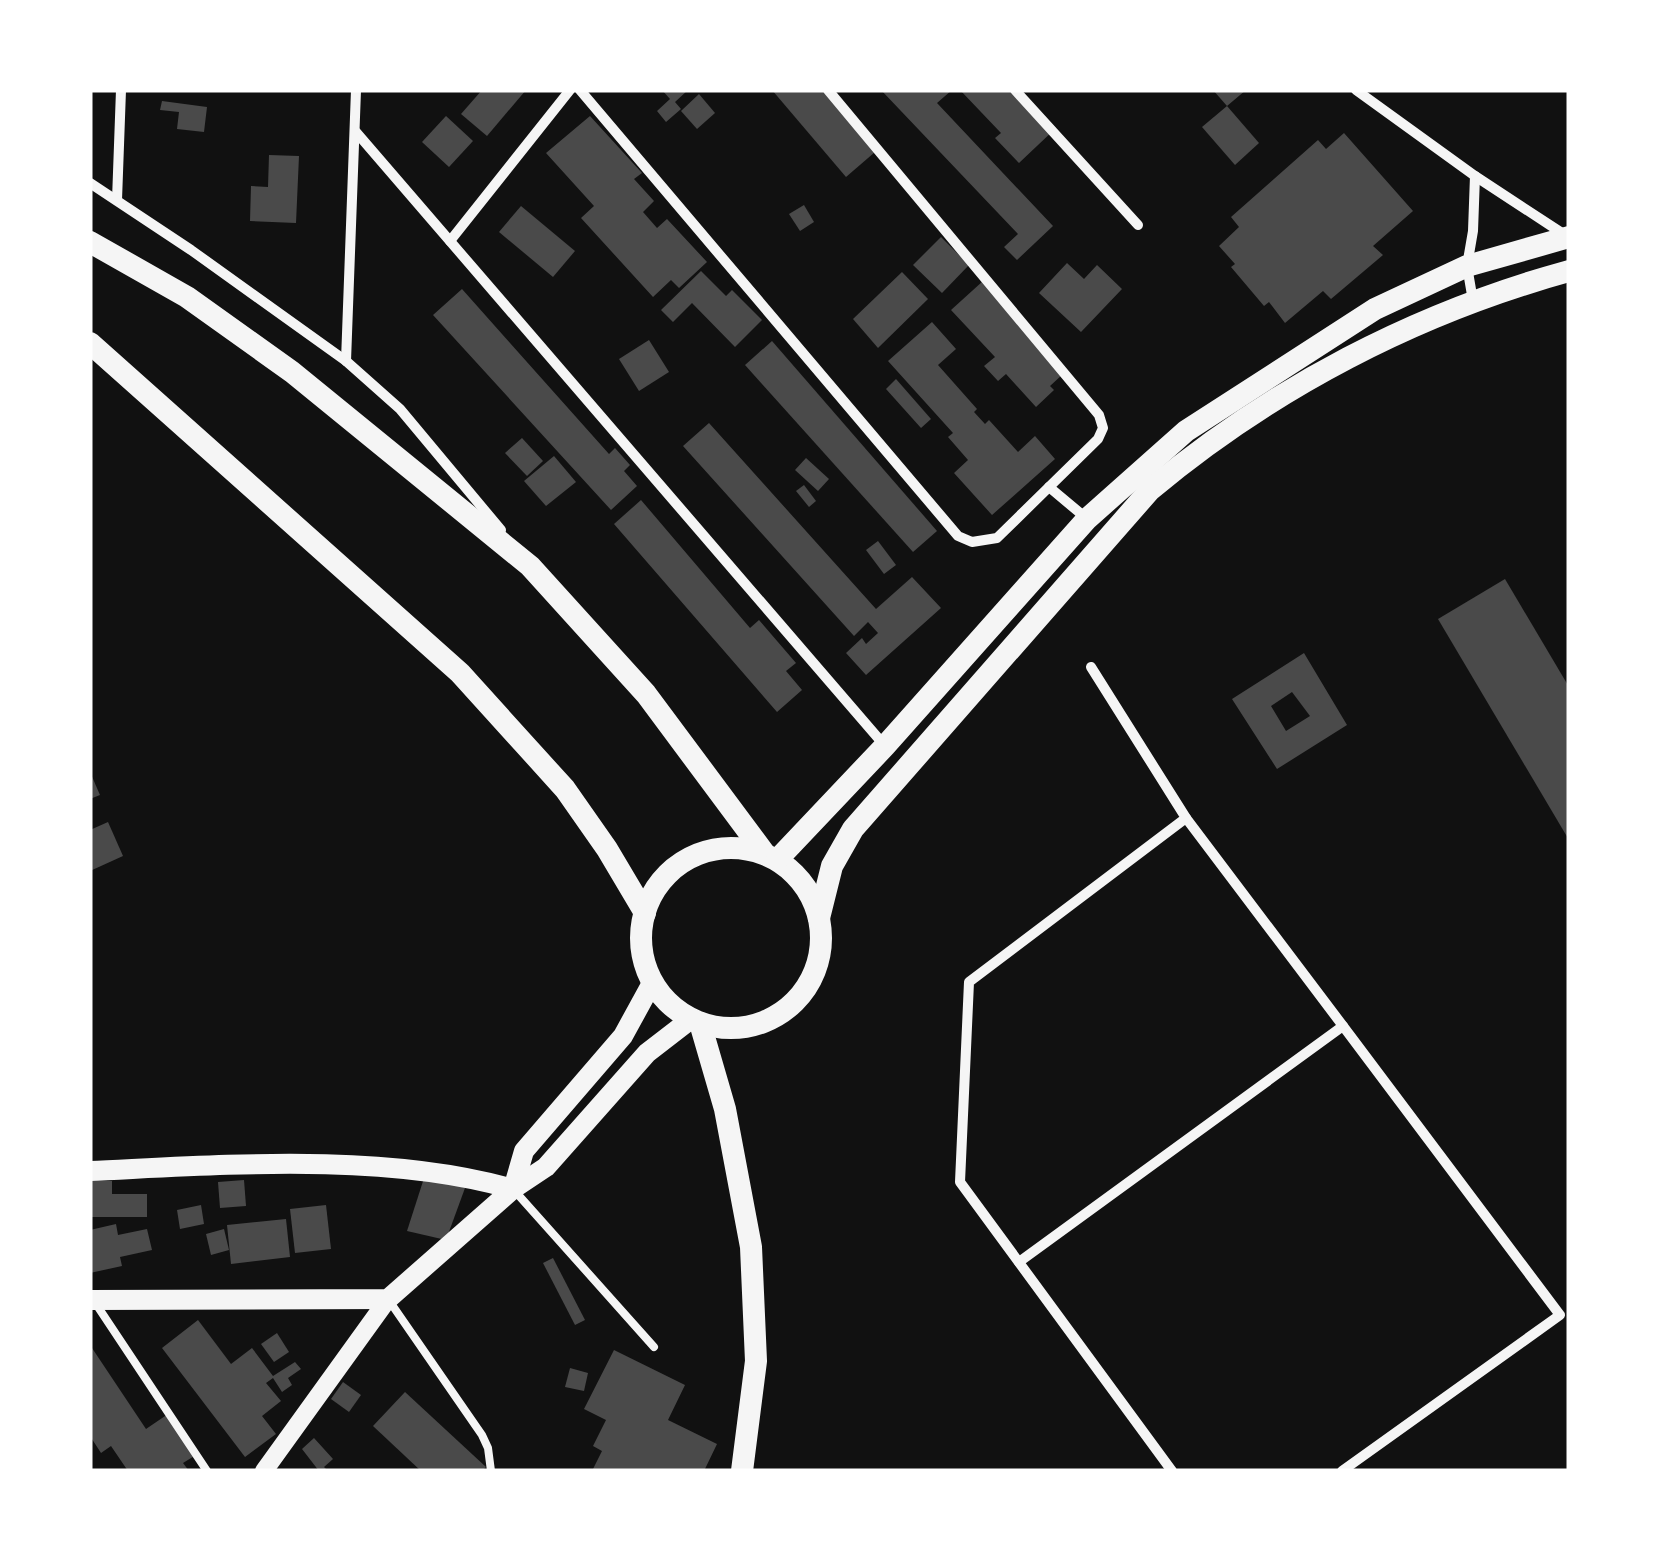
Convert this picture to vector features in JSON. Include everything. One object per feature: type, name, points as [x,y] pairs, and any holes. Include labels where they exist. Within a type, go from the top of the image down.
[{"type":"main road","points":[[771,857],[886,746],[1087,519],[1186,432],[1375,309],[1467,266],[1569,238]]},
{"type":"main road","points":[[90,242],[187,297],[292,372],[530,566],[646,694],[771,857],[796,875],[811,895],[820,918]]},
{"type":"main road","points":[[771,857],[728,848],[692,857],[662,880],[644,914],[642,949],[652,983],[662,998],[696,1021],[720,1028],[760,1024],[794,1003],[816,970],[820,918],[832,866],[854,830],[1150,490],[1205,444],[1256,409],[1366,350],[1474,301],[1569,271]]},
{"type":"main road","points":[[90,343],[460,672],[565,789],[607,849],[644,914]]},
{"type":"main road","points":[[513,1189],[524,1151],[623,1036],[652,983]]},
{"type":"main road","points":[[91,1299],[388,1299],[513,1189],[546,1167],[647,1052],[696,1021]]},
{"type":"main road","points":[[696,1021],[725,1108],[751,1247],[756,1361],[742,1471]]},
{"type":"main road","points":[[90,1171],[190,1166],[354,1166],[482,1180],[513,1189]]},
{"type":"street","points":[[117,200],[122,90]]},
{"type":"street","points":[[346,361],[356,90]]},
{"type":"street","points":[[450,241],[570,90]]},
{"type":"street","points":[[580,90],[958,536],[972,542],[998,538],[1098,438],[1103,428],[1098,415],[828,90]]},
{"type":"street","points":[[1015,90],[1138,225]]},
{"type":"street","points":[[1356,90],[1569,238]]},
{"type":"street","points":[[356,132],[886,746]]},
{"type":"street","points":[[1474,301],[1467,266],[1475,176]]},
{"type":"street","points":[[90,183],[346,361],[400,409],[530,566]]},
{"type":"street","points":[[1049,487],[1087,519]]},
{"type":"street","points":[[1090,668],[1186,818],[1569,1326]]},
{"type":"street","points":[[1172,1471],[960,1182],[969,982],[1186,818]]},
{"type":"street","points":[[1019,1262],[1343,1026]]},
{"type":"street","points":[[264,1471],[388,1299]]},
{"type":"street","points":[[1342,1471],[1560,1315]]},
{"type":"lane","points":[[513,1189],[654,1347]]},
{"type":"lane","points":[[91,1299],[207,1471]]},
{"type":"lane","points":[[388,1299],[482,1435],[491,1471]]},
{"type":"building","points":[[482,90],[526,90],[487,136],[461,114]]},
{"type":"building","points":[[662,90],[688,90],[675,102],[681,109],[666,122],[657,111],[670,99]]},
{"type":"building","points":[[772,90],[822,90],[875,152],[846,177]]},
{"type":"building","points":[[881,90],[952,90],[937,103],[1053,226],[1017,260],[1004,247],[1018,234]]},
{"type":"building","points":[[960,90],[1020,90],[1056,128],[1019,163],[995,138],[1001,133]]},
{"type":"building","points":[[1213,90],[1246,90],[1227,106]]},
{"type":"building","points":[[699,94],[715,113],[697,129],[681,111]]},
{"type":"building","points":[[162,101],[207,107],[204,132],[177,129],[179,112],[160,110]]},
{"type":"building","points":[[1227,106],[1259,143],[1235,165],[1202,127]]},
{"type":"building","points":[[446,116],[473,141],[449,167],[422,142]]},
{"type":"building","points":[[590,116],[642,173],[634,179],[654,201],[643,212],[657,228],[667,219],[707,262],[679,288],[671,280],[653,297],[581,218],[594,206],[546,153]]},
{"type":"building","points":[[1344,133],[1413,211],[1373,246],[1383,255],[1331,299],[1323,291],[1285,323],[1269,302],[1264,306],[1219,246],[1239,227],[1231,217],[1318,140],[1326,149]]},
{"type":"building","points":[[269,155],[299,156],[296,223],[250,221],[251,186],[268,187]]},
{"type":"building","points":[[804,205],[814,222],[800,231],[789,214]]},
{"type":"building","points":[[521,206],[575,251],[553,277],[499,232]]},
{"type":"building","points":[[941,237],[969,265],[942,293],[913,265]]},
{"type":"building","points":[[1067,263],[1084,279],[1097,265],[1122,289],[1081,332],[1039,293]]},
{"type":"building","points":[[701,271],[726,296],[732,290],[762,320],[735,347],[692,303],[673,322],[661,310]]},
{"type":"building","points":[[902,272],[928,299],[878,348],[853,319]]},
{"type":"building","points":[[983,281],[1063,374],[1050,386],[1054,390],[1036,407],[1006,374],[998,381],[984,366],[995,357],[951,310]]},
{"type":"building","points":[[462,289],[609,454],[615,448],[630,465],[624,471],[637,486],[611,510],[433,315]]},
{"type":"building","points":[[932,322],[956,349],[938,365],[977,409],[974,412],[985,424],[989,420],[1018,452],[1035,436],[1055,459],[992,515],[954,473],[968,460],[948,437],[953,433],[888,361]]},
{"type":"building","points":[[649,340],[669,372],[639,391],[619,359]]},
{"type":"building","points":[[772,341],[937,531],[913,552],[745,365]]},
{"type":"building","points":[[896,379],[931,419],[921,428],[886,389]]},
{"type":"building","points":[[709,423],[876,609],[912,577],[941,608],[866,675],[846,653],[862,638],[866,644],[878,633],[868,622],[854,636],[683,446]]},
{"type":"building","points":[[522,438],[543,461],[527,476],[505,453]]},
{"type":"building","points":[[554,456],[576,482],[546,506],[524,481]]},
{"type":"building","points":[[806,458],[829,479],[818,491],[795,470]]},
{"type":"building","points":[[804,485],[816,501],[809,507],[796,491]]},
{"type":"building","points":[[641,500],[750,628],[759,620],[796,663],[786,671],[802,690],[777,712],[614,524]]},
{"type":"building","points":[[878,541],[896,565],[884,574],[866,550]]},
{"type":"building","points":[[1505,579],[1569,687],[1569,840],[1438,619]]},
{"type":"building","points":[[1304,653],[1347,725],[1277,769],[1232,699]],"holes":[[[1292,692],[1310,716],[1286,731],[1271,706]]]},
{"type":"building","points":[[90,772],[100,795],[90,799]]},
{"type":"building","points":[[108,822],[123,856],[90,871],[90,830]]},
{"type":"building","points":[[425,1175],[465,1188],[446,1240],[407,1231]]},
{"type":"building","points":[[244,1180],[246,1206],[220,1208],[218,1182]]},
{"type":"building","points":[[90,1181],[112,1181],[112,1194],[147,1194],[147,1217],[90,1217]]},
{"type":"building","points":[[201,1205],[204,1224],[180,1229],[177,1210]]},
{"type":"building","points":[[326,1205],[331,1249],[295,1253],[290,1209]]},
{"type":"building","points":[[286,1219],[290,1257],[231,1264],[227,1225]]},
{"type":"building","points":[[116,1224],[118,1235],[147,1229],[152,1250],[120,1257],[122,1266],[90,1273],[90,1230]]},
{"type":"building","points":[[224,1229],[229,1250],[211,1255],[206,1234]]},
{"type":"building","points":[[553,1258],[585,1320],[575,1325],[543,1263]]},
{"type":"building","points":[[198,1320],[231,1364],[252,1348],[273,1376],[295,1362],[301,1369],[288,1378],[292,1385],[282,1392],[273,1378],[266,1383],[281,1401],[262,1416],[276,1434],[245,1457],[162,1348]]},
{"type":"building","points":[[277,1333],[289,1352],[274,1362],[261,1344]]},
{"type":"building","points":[[90,1345],[146,1429],[168,1414],[196,1455],[183,1463],[189,1471],[128,1471],[111,1446],[101,1453],[90,1436]]},
{"type":"building","points":[[614,1350],[685,1385],[668,1420],[717,1444],[704,1471],[592,1471],[602,1451],[593,1446],[606,1420],[584,1409]]},
{"type":"building","points":[[570,1368],[588,1373],[584,1391],[565,1387]]},
{"type":"building","points":[[343,1382],[361,1395],[349,1412],[331,1399]]},
{"type":"building","points":[[405,1392],[486,1467],[482,1471],[421,1471],[373,1426]]},
{"type":"building","points":[[314,1438],[333,1459],[324,1467],[328,1471],[319,1471],[302,1449]]}]
